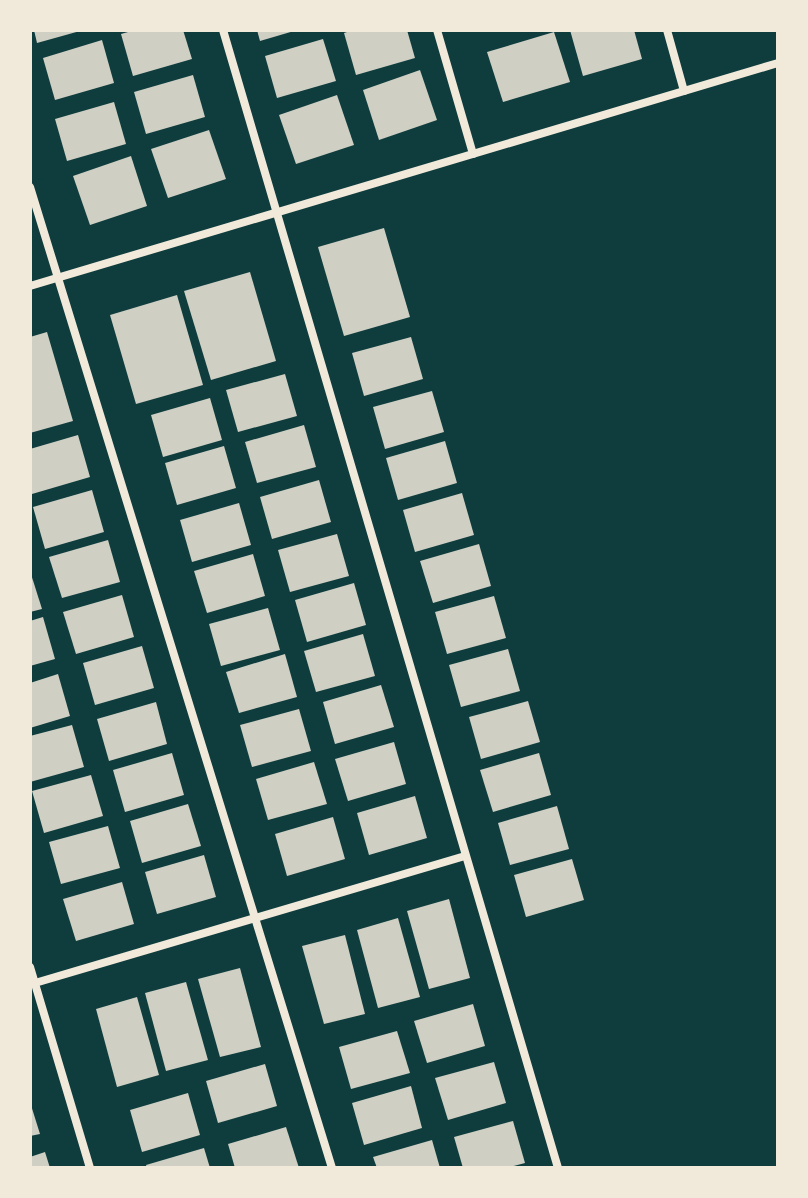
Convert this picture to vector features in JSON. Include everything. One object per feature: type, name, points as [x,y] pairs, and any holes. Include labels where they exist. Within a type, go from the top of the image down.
[{"type":"street","points":[[223,30],[558,1168]]},
{"type":"street","points":[[437,30],[473,154]]},
{"type":"street","points":[[667,30],[684,91]]},
{"type":"street","points":[[30,286],[778,63]]},
{"type":"street","points":[[30,187],[332,1168]]},
{"type":"street","points":[[35,983],[465,856]]},
{"type":"street","points":[[30,967],[90,1168]]},
{"type":"building","points":[[34,30],[80,30],[80,31],[37,43]]},
{"type":"building","points":[[135,30],[183,30],[192,59],[133,76],[121,34]]},
{"type":"building","points":[[257,30],[294,30],[294,31],[260,41]]},
{"type":"building","points":[[353,30],[407,30],[415,58],[356,75],[344,33]]},
{"type":"building","points":[[570,30],[634,30],[642,59],[583,76]]},
{"type":"building","points":[[554,32],[570,82],[503,102],[487,52]]},
{"type":"building","points":[[323,39],[336,81],[277,98],[265,56]]},
{"type":"building","points":[[102,40],[114,83],[55,100],[43,58]]},
{"type":"building","points":[[420,70],[437,120],[379,140],[363,90]]},
{"type":"building","points":[[193,75],[205,117],[146,134],[134,92]]},
{"type":"building","points":[[337,95],[354,145],[296,164],[279,115]]},
{"type":"building","points":[[114,102],[126,144],[67,161],[55,119]]},
{"type":"building","points":[[209,130],[226,179],[168,198],[151,149]]},
{"type":"building","points":[[131,156],[147,206],[90,225],[73,176]]},
{"type":"building","points":[[384,228],[410,317],[344,336],[318,247]]},
{"type":"building","points":[[250,272],[276,361],[211,380],[184,291]]},
{"type":"building","points":[[177,295],[203,385],[136,404],[110,315]]},
{"type":"building","points":[[47,332],[73,421],[30,433],[30,337]]},
{"type":"building","points":[[411,337],[423,379],[364,396],[352,353]]},
{"type":"building","points":[[285,374],[297,416],[238,432],[226,390]]},
{"type":"building","points":[[432,391],[444,432],[385,449],[373,407]]},
{"type":"building","points":[[210,398],[222,440],[163,457],[151,415]]},
{"type":"building","points":[[304,425],[316,467],[257,483],[245,442]]},
{"type":"building","points":[[78,435],[90,477],[32,494],[30,449]]},
{"type":"building","points":[[445,441],[457,483],[398,500],[386,458]]},
{"type":"building","points":[[224,446],[236,488],[177,505],[165,463]]},
{"type":"building","points":[[319,480],[331,522],[272,539],[260,497]]},
{"type":"building","points":[[92,490],[104,532],[45,549],[33,507]]},
{"type":"building","points":[[462,493],[474,535],[415,552],[403,510]]},
{"type":"building","points":[[239,503],[251,545],[192,562],[180,520]]},
{"type":"building","points":[[337,534],[349,576],[290,592],[278,550]]},
{"type":"building","points":[[108,540],[120,582],[62,598],[49,557]]},
{"type":"building","points":[[479,544],[491,586],[433,603],[420,561]]},
{"type":"building","points":[[253,554],[265,596],[207,613],[194,571]]},
{"type":"building","points":[[30,571],[42,609],[30,612]]},
{"type":"building","points":[[354,583],[366,625],[307,642],[295,600]]},
{"type":"building","points":[[122,595],[134,637],[76,654],[63,612]]},
{"type":"building","points":[[494,596],[506,638],[447,654],[435,612]]},
{"type":"building","points":[[268,608],[280,650],[221,666],[209,624]]},
{"type":"building","points":[[43,617],[55,659],[30,666],[30,621]]},
{"type":"building","points":[[363,634],[375,676],[316,692],[304,651]]},
{"type":"building","points":[[142,646],[154,688],[95,705],[83,663]]},
{"type":"building","points":[[508,649],[520,691],[461,707],[449,665]]},
{"type":"building","points":[[285,654],[297,697],[239,713],[226,672]]},
{"type":"building","points":[[58,674],[70,716],[30,728],[30,683]]},
{"type":"building","points":[[381,685],[394,727],[335,744],[323,702]]},
{"type":"building","points":[[528,701],[540,742],[481,759],[469,717]]},
{"type":"building","points":[[156,702],[167,744],[109,761],[97,719]]},
{"type":"building","points":[[299,709],[311,751],[252,767],[240,725]]},
{"type":"building","points":[[72,725],[84,767],[30,782],[30,736]]},
{"type":"building","points":[[394,742],[406,784],[348,801],[335,759]]},
{"type":"building","points":[[172,753],[184,795],[125,812],[113,770]]},
{"type":"building","points":[[539,753],[551,795],[493,812],[480,770]]},
{"type":"building","points":[[314,762],[327,804],[268,820],[256,779]]},
{"type":"building","points":[[91,775],[103,816],[44,833],[32,791]]},
{"type":"building","points":[[415,796],[427,838],[369,855],[357,813]]},
{"type":"building","points":[[188,804],[201,846],[142,863],[130,821]]},
{"type":"building","points":[[557,806],[569,849],[510,865],[498,823]]},
{"type":"building","points":[[333,817],[345,859],[287,876],[275,834]]},
{"type":"building","points":[[108,826],[120,868],[61,884],[49,842]]},
{"type":"building","points":[[204,855],[216,897],[157,914],[145,872]]},
{"type":"building","points":[[572,859],[584,900],[526,917],[514,875]]},
{"type":"building","points":[[122,882],[134,924],[76,941],[63,899]]},
{"type":"building","points":[[449,899],[470,978],[429,989],[407,911]]},
{"type":"building","points":[[398,918],[420,997],[378,1008],[357,930]]},
{"type":"building","points":[[345,935],[365,1014],[324,1024],[302,946]]},
{"type":"building","points":[[240,968],[261,1047],[220,1057],[198,979]]},
{"type":"building","points":[[186,982],[208,1060],[166,1071],[145,993]]},
{"type":"building","points":[[137,997],[159,1075],[117,1087],[96,1009]]},
{"type":"building","points":[[473,1004],[485,1046],[427,1063],[414,1021]]},
{"type":"building","points":[[397,1031],[410,1073],[351,1089],[339,1047]]},
{"type":"building","points":[[494,1062],[506,1103],[448,1120],[435,1078]]},
{"type":"building","points":[[265,1064],[277,1106],[218,1123],[206,1081]]},
{"type":"building","points":[[411,1086],[422,1128],[364,1145],[352,1103]]},
{"type":"building","points":[[188,1093],[200,1135],[142,1152],[130,1110]]},
{"type":"building","points":[[30,1102],[40,1134],[30,1136]]},
{"type":"building","points":[[513,1121],[525,1163],[506,1168],[463,1168],[454,1137]]},
{"type":"building","points":[[286,1127],[299,1168],[235,1168],[228,1144]]},
{"type":"building","points":[[432,1140],[440,1168],[377,1168],[373,1157]]},
{"type":"building","points":[[204,1148],[210,1168],[147,1168],[146,1165]]},
{"type":"building","points":[[45,1152],[50,1168],[30,1168],[30,1157]]}]
